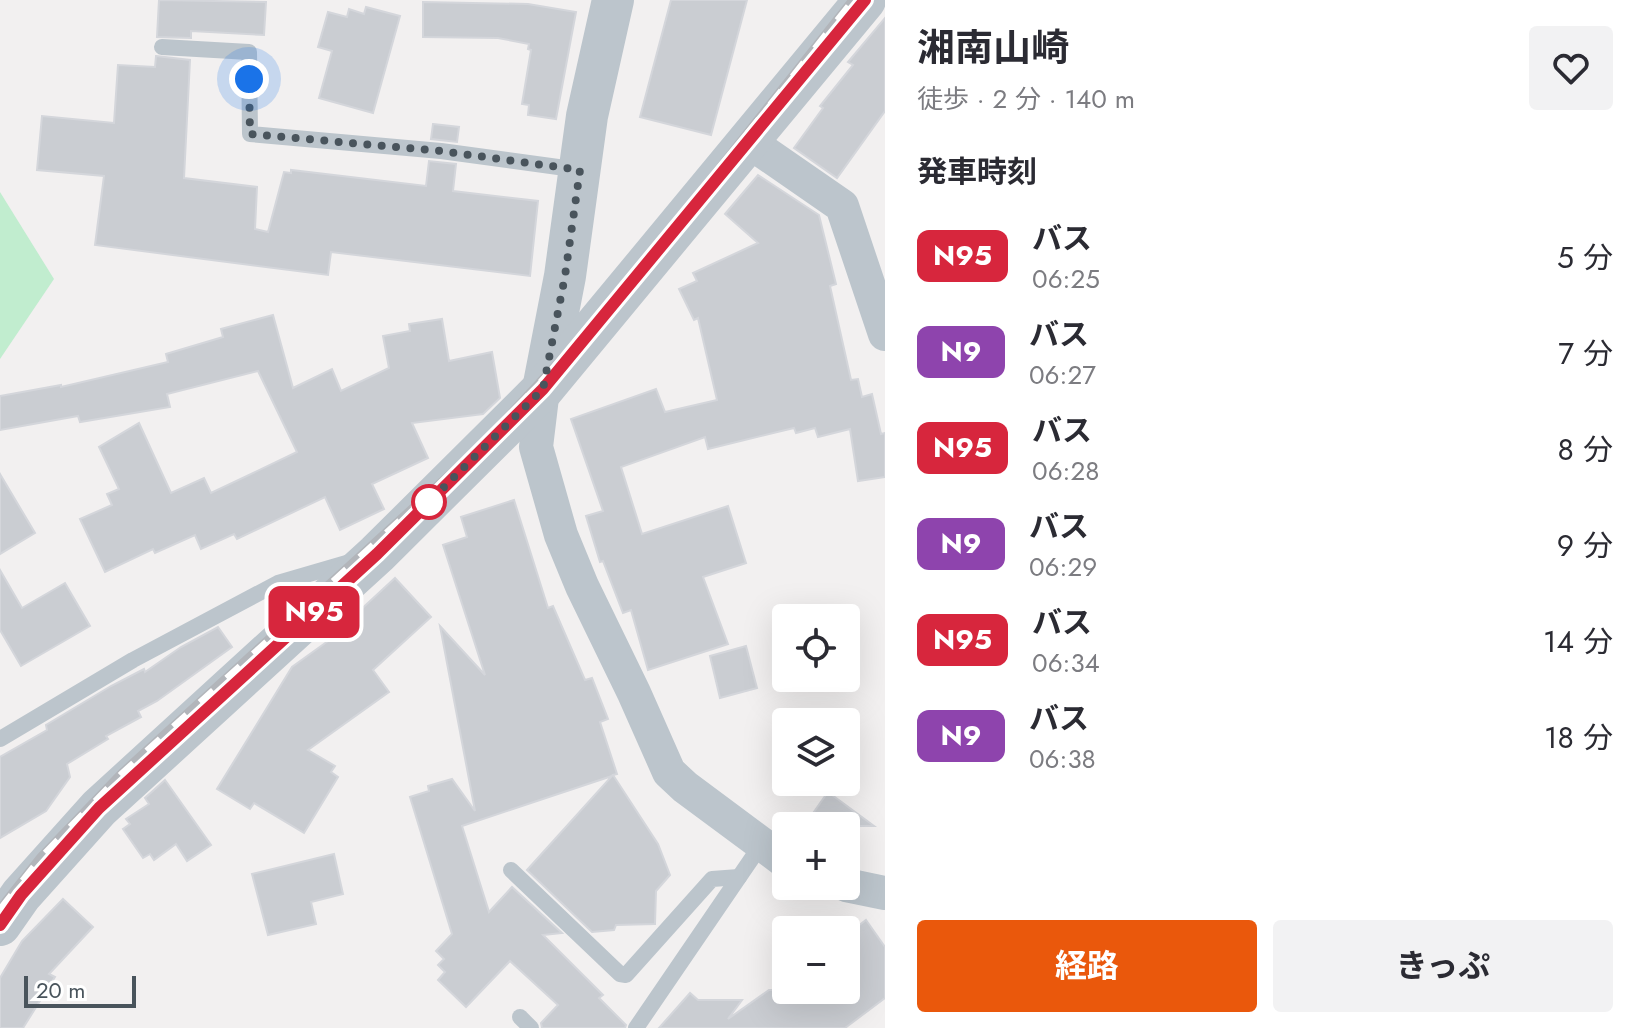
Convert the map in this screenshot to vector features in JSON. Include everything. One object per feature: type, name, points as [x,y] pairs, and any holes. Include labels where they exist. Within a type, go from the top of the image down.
[{"type":"street","points":[[613,0],[587,116],[565,276],[543,389],[536,447],[561,535],[669,772],[772,852]]},
{"type":"street","points":[[0,925],[21,895],[99,808],[377,554],[543,389],[865,0]]},
{"type":"street","points":[[748,141],[842,206],[885,334]]},
{"type":"street","points":[[860,888],[885,893]]},
{"type":"lane","points":[[162,47],[249,52],[250,134],[441,151],[580,170]]},
{"type":"lane","points":[[0,739],[133,660],[278,583],[377,554]]},
{"type":"lane","points":[[636,1028],[739,877],[772,854]]},
{"type":"lane","points":[[511,870],[620,974],[626,975],[712,879],[739,877]]},
{"type":"green space","points":[[0,192],[54,279],[0,359]]},
{"type":"building","points":[[159,0],[266,2],[264,35],[191,31],[191,38],[157,37]]},
{"type":"building","points":[[671,0],[747,0],[711,135],[640,117]]},
{"type":"building","points":[[423,2],[528,4],[576,12],[556,119],[528,115],[529,105],[522,104],[531,50],[528,49],[529,44],[498,38],[423,37]]},
{"type":"building","points":[[366,7],[400,16],[373,113],[319,98],[332,51],[318,47],[328,12],[347,17],[349,9],[364,14]]},
{"type":"building","points":[[885,18],[885,111],[837,178],[794,148],[823,108],[820,106],[853,65],[848,62]]},
{"type":"building","points":[[156,56],[190,60],[184,178],[257,187],[255,229],[268,232],[284,172],[291,173],[291,170],[426,186],[429,161],[456,164],[453,191],[538,201],[530,276],[331,252],[328,275],[95,245],[104,176],[37,170],[42,116],[114,123],[118,65],[155,67]]},
{"type":"building","points":[[433,124],[459,127],[457,142],[431,139]]},
{"type":"building","points":[[758,175],[819,215],[836,284],[830,286],[851,380],[858,379],[862,397],[872,394],[881,434],[885,433],[885,477],[858,481],[850,429],[818,437],[815,428],[796,433],[794,428],[708,449],[705,437],[621,467],[642,534],[728,506],[746,563],[703,577],[728,644],[648,670],[631,610],[623,613],[603,561],[600,562],[586,516],[603,511],[571,419],[656,389],[665,412],[717,400],[698,318],[694,320],[679,289],[697,281],[693,273],[758,243],[725,214]]},
{"type":"building","points":[[273,315],[293,388],[332,369],[341,391],[389,368],[383,336],[410,331],[409,324],[442,319],[449,361],[492,352],[500,398],[483,414],[412,423],[428,458],[372,484],[384,509],[340,530],[325,497],[237,539],[234,534],[201,549],[195,535],[155,553],[153,549],[105,572],[80,519],[112,505],[107,494],[119,489],[99,447],[139,423],[171,493],[204,478],[211,493],[297,452],[258,371],[167,394],[170,407],[80,422],[78,416],[0,430],[0,396],[61,387],[168,362],[166,354],[223,337],[221,329]]},
{"type":"building","points":[[0,474],[35,533],[0,554]]},
{"type":"building","points":[[514,500],[548,608],[553,606],[585,680],[592,678],[608,719],[600,722],[617,774],[613,775],[658,844],[670,875],[656,891],[655,924],[616,925],[614,930],[592,932],[527,870],[612,776],[462,826],[489,912],[512,887],[562,933],[543,935],[603,995],[599,998],[626,1025],[625,1028],[542,1028],[541,1023],[558,1005],[510,961],[466,1007],[438,980],[445,972],[438,965],[444,959],[436,951],[452,934],[410,797],[429,791],[428,786],[452,779],[475,811],[440,626],[485,675],[443,545],[467,537],[461,517]]},
{"type":"building","points":[[0,570],[22,608],[65,583],[90,626],[21,666],[0,630]]},
{"type":"building","points":[[395,578],[431,617],[373,670],[389,692],[308,750],[335,766],[331,772],[338,777],[304,833],[254,803],[250,809],[217,789],[292,667],[360,618],[356,614]]},
{"type":"building","points":[[218,627],[232,647],[157,701],[138,711],[141,717],[106,736],[108,739],[67,764],[70,777],[46,811],[0,838],[0,757],[47,730],[46,725],[111,686],[144,669],[145,672]]},
{"type":"building","points":[[746,646],[757,688],[720,698],[710,656]]},
{"type":"building","points":[[165,780],[211,845],[187,861],[176,844],[154,860],[150,854],[143,858],[123,829],[130,824],[126,819],[149,804],[145,798]]},
{"type":"building","points":[[825,796],[833,796],[855,812],[814,812]]},
{"type":"building","points":[[860,816],[874,826],[860,826]]},
{"type":"building","points":[[334,854],[343,894],[311,902],[316,924],[268,935],[252,874]]},
{"type":"building","points":[[63,899],[93,927],[49,974],[55,977],[23,1028],[0,1028],[0,978],[22,941]]},
{"type":"building","points":[[866,920],[885,947],[885,998],[845,1028],[659,1028],[690,993],[698,1000],[742,1000],[728,1019],[769,990],[772,990],[772,1004],[860,1004],[860,924]]},
{"type":"railway","points":[[0,909],[41,857],[121,774],[479,448],[608,309],[853,0]]},
{"type":"bus line","name":"N95","points":[[0,925],[21,895],[99,808],[377,554],[543,389],[865,0]]},
{"type":"route","points":[[249,79],[250,134],[441,151],[580,170],[565,276],[543,389],[429,502]]}]
